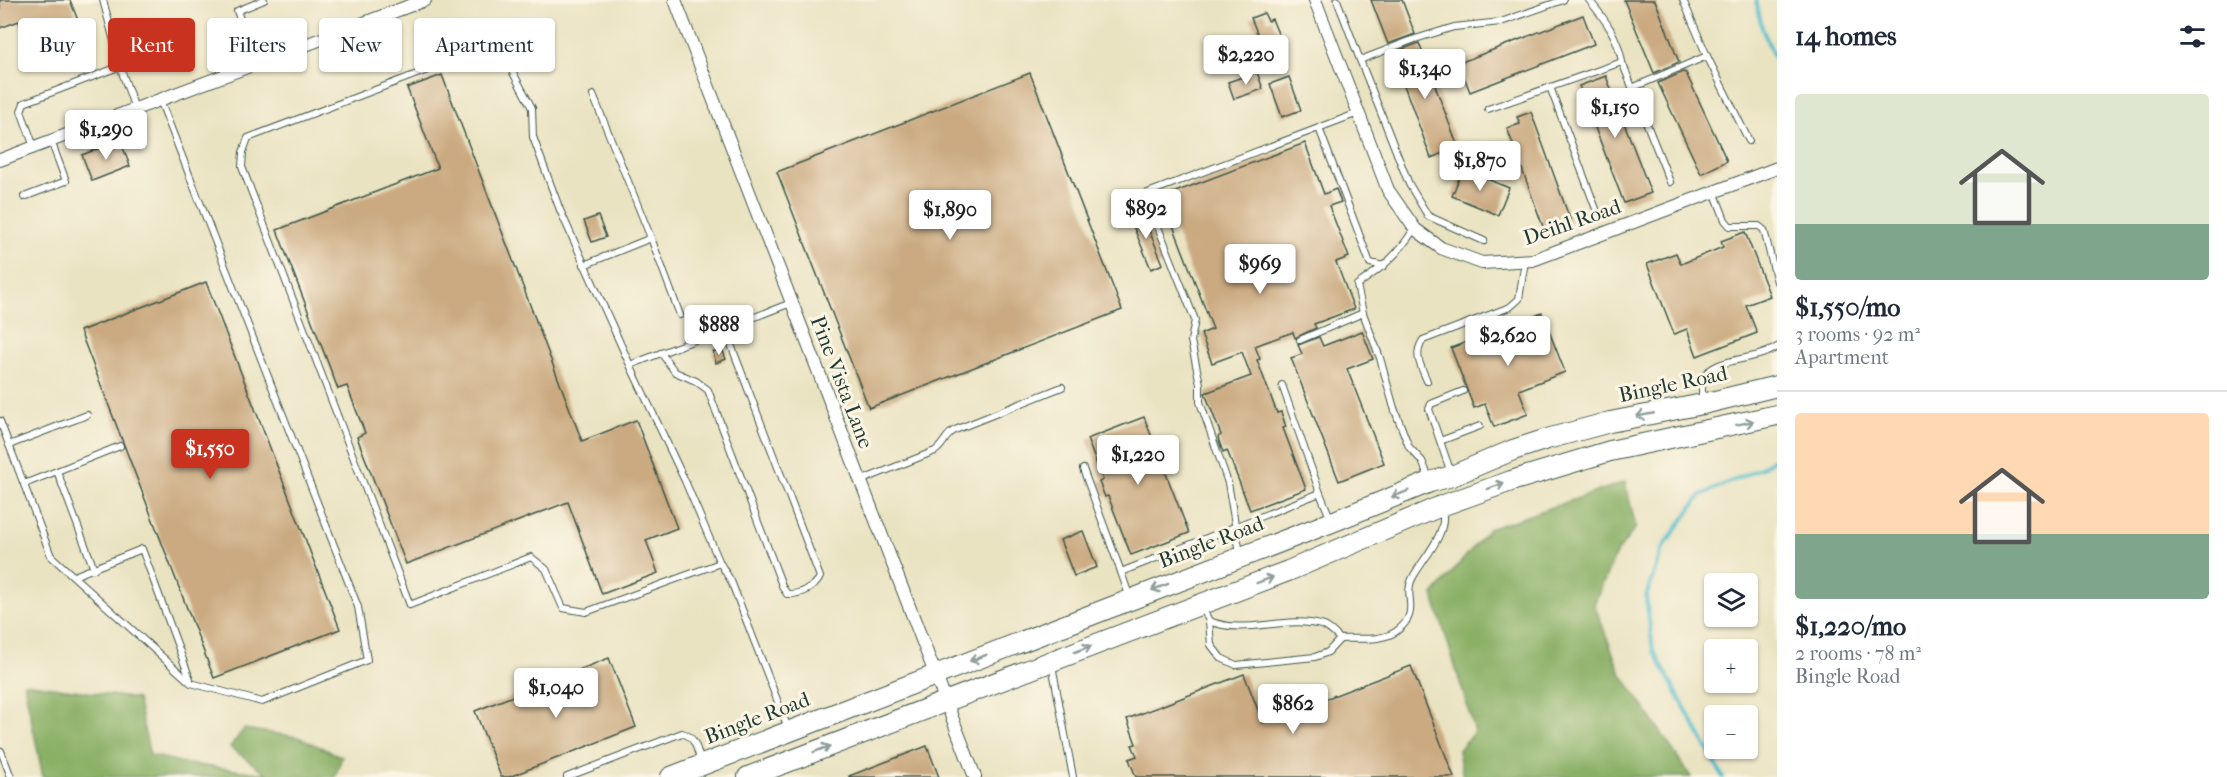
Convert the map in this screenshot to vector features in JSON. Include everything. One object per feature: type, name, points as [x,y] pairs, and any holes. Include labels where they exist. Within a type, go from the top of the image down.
[{"type":"main road","name":"Bingle Road","points":[[671,777],[703,771],[789,731],[1332,522],[1430,482],[1452,476],[1513,450],[1641,415],[1703,404],[1777,386]]},
{"type":"main road","points":[[1703,404],[1708,430]]},
{"type":"main road","points":[[748,777],[1051,662],[1204,612],[1288,571],[1441,506],[1510,481],[1642,443],[1777,415]]},
{"type":"main road","points":[[1430,482],[1441,506]]},
{"type":"main road","points":[[1189,576],[1204,612]]},
{"type":"street","points":[[307,42],[400,4],[424,0]]},
{"type":"street","name":"Pine Vista Lane","points":[[675,0],[975,777]]},
{"type":"street","name":"Deihl Road","points":[[1315,0],[1388,190],[1415,229],[1441,248],[1482,263],[1533,260],[1777,168]]},
{"type":"street","points":[[0,160],[233,72]]},
{"type":"lane","points":[[104,0],[109,18]]},
{"type":"lane","points":[[240,18],[237,11],[264,0]]},
{"type":"lane","points":[[1337,0],[1409,184],[1428,216],[1484,241]]},
{"type":"lane","points":[[1360,60],[1414,39],[1454,27],[1501,22],[1563,0]]},
{"type":"lane","points":[[1589,0],[1607,23],[1616,40],[1622,62],[1670,182]]},
{"type":"lane","points":[[1683,0],[1707,56],[1749,141]]},
{"type":"lane","points":[[720,563],[586,612],[563,608],[546,569],[531,556],[410,605],[242,167],[243,152],[248,138],[483,49],[511,69],[532,108],[533,137],[560,210],[638,385],[685,481],[720,563],[731,581],[789,731]]},
{"type":"lane","points":[[1632,88],[1707,56]]},
{"type":"lane","points":[[1488,109],[1622,62]]},
{"type":"lane","points":[[34,147],[21,111],[24,103],[108,71]]},
{"type":"lane","points":[[123,72],[135,109]]},
{"type":"lane","points":[[1550,87],[1596,209]]},
{"type":"lane","points":[[593,95],[680,315]]},
{"type":"lane","points":[[0,422],[51,556],[191,683],[262,702],[367,660],[358,607],[160,100]]},
{"type":"lane","points":[[1241,556],[1237,525],[1227,483],[1200,402],[1200,384],[1191,341],[1195,320],[1144,194],[1358,113]]},
{"type":"lane","points":[[1319,128],[1370,263],[1384,266]]},
{"type":"lane","points":[[24,197],[66,181],[51,141]]},
{"type":"lane","points":[[1714,191],[1725,220],[1730,226],[1760,226],[1764,230],[1777,282]]},
{"type":"lane","points":[[1415,229],[1402,248],[1384,266],[1357,285],[1363,314],[1380,358],[1391,400],[1409,447],[1422,461],[1430,482]]},
{"type":"lane","points":[[584,265],[651,238]]},
{"type":"lane","points":[[1427,381],[1417,355],[1423,340],[1510,307],[1520,299],[1525,260]]},
{"type":"lane","points":[[630,365],[791,303]]},
{"type":"lane","points":[[1300,340],[1363,314]]},
{"type":"lane","points":[[661,353],[675,372],[696,381],[708,390],[783,588],[787,594],[791,595],[813,586],[820,577],[725,329]]},
{"type":"lane","points":[[1703,404],[1702,379],[1712,368],[1761,356],[1777,347]]},
{"type":"lane","points":[[1282,385],[1332,522]]},
{"type":"lane","points":[[860,481],[935,451],[941,447],[948,433],[1062,387]]},
{"type":"lane","points":[[1452,476],[1429,409],[1431,404],[1463,391]]},
{"type":"lane","points":[[9,445],[87,415]]},
{"type":"lane","points":[[1440,441],[1480,426]]},
{"type":"lane","points":[[24,484],[120,446]]},
{"type":"lane","points":[[1083,470],[1130,599]]},
{"type":"lane","points":[[57,471],[94,568]]},
{"type":"lane","points":[[1121,572],[1320,493]]},
{"type":"lane","points":[[1204,612],[1211,645],[1221,658],[1236,665],[1315,657],[1328,652],[1340,639],[1393,634],[1407,620],[1412,606],[1411,581],[1443,524],[1444,516],[1441,506]]},
{"type":"lane","points":[[74,576],[142,549],[191,683]]},
{"type":"lane","points":[[1204,612],[1220,625],[1238,627],[1298,623],[1321,625],[1332,630],[1340,639]]},
{"type":"lane","points":[[1051,662],[1072,777]]},
{"type":"lane","points":[[567,777],[682,733],[694,741],[703,771]]},
{"type":"lane","points":[[1,751],[11,777]]},
{"type":"green space","points":[[1625,482],[1636,527],[1616,554],[1594,604],[1620,672],[1691,777],[1463,777],[1458,751],[1475,731],[1433,595],[1489,529]]},
{"type":"green space","points":[[24,683],[137,699],[150,755],[188,764],[267,774],[230,747],[244,729],[298,737],[342,757],[335,777],[43,777]]},
{"type":"building","points":[[0,0],[70,0],[77,18],[18,18],[18,21],[0,28]]},
{"type":"building","points":[[1371,0],[1402,0],[1415,34],[1388,44]]},
{"type":"building","points":[[1624,0],[1655,0],[1679,62],[1654,73]]},
{"type":"building","points":[[1264,13],[1268,21],[1272,19],[1282,43],[1264,50],[1251,18]]},
{"type":"building","points":[[1583,15],[1594,44],[1470,92],[1459,63]]},
{"type":"building","points":[[1419,43],[1458,147],[1431,158],[1392,53]]},
{"type":"building","points":[[1266,50],[1270,60],[1254,66],[1250,55]]},
{"type":"building","points":[[1257,72],[1263,89],[1234,99],[1228,82]]},
{"type":"building","points":[[1683,72],[1686,73],[1727,161],[1701,174],[1658,83]]},
{"type":"building","points":[[1030,73],[1122,310],[869,408],[777,172]]},
{"type":"building","points":[[442,75],[582,441],[636,420],[677,528],[646,540],[658,573],[602,594],[568,502],[406,564],[357,437],[365,433],[347,386],[338,389],[277,230],[438,168],[407,88]]},
{"type":"building","points":[[1606,76],[1651,193],[1624,203],[1579,86]]},
{"type":"building","points":[[1289,77],[1301,110],[1282,117],[1270,84]]},
{"type":"building","points":[[1531,112],[1571,222],[1545,232],[1507,128],[1520,124],[1517,117]]},
{"type":"building","points":[[120,140],[130,166],[92,181],[82,155]]},
{"type":"building","points":[[1305,143],[1324,194],[1336,189],[1341,202],[1329,206],[1349,257],[1336,262],[1354,309],[1314,324],[1316,328],[1295,338],[1293,332],[1255,346],[1260,359],[1257,360],[1277,413],[1281,412],[1286,427],[1283,428],[1306,489],[1250,510],[1227,450],[1223,452],[1218,437],[1221,435],[1205,393],[1251,376],[1242,352],[1212,363],[1201,334],[1213,329],[1162,197]]},
{"type":"building","points":[[1463,169],[1509,188],[1498,215],[1452,196]]},
{"type":"building","points":[[1141,211],[1163,264],[1151,269],[1129,216]]},
{"type":"building","points":[[598,216],[606,237],[592,242],[584,221]]},
{"type":"building","points":[[1745,232],[1770,296],[1746,305],[1757,333],[1697,356],[1687,329],[1674,334],[1647,264],[1676,253],[1681,264],[1723,247],[1721,241]]},
{"type":"building","points":[[206,282],[340,629],[214,678],[80,331]]},
{"type":"building","points":[[1542,313],[1565,372],[1519,390],[1528,414],[1494,427],[1485,404],[1474,408],[1451,348]]},
{"type":"building","points":[[1362,331],[1373,359],[1347,369],[1384,463],[1339,481],[1291,358],[1302,354],[1298,345],[1319,337],[1323,346]]},
{"type":"building","points":[[722,349],[726,359],[716,363],[713,352]]},
{"type":"building","points":[[1144,417],[1189,533],[1131,555],[1108,496],[1105,497],[1099,482],[1103,480],[1087,439]]},
{"type":"building","points":[[1083,531],[1097,567],[1074,576],[1060,540]]},
{"type":"building","points":[[609,658],[636,727],[509,777],[501,777],[475,711]]},
{"type":"building","points":[[1411,666],[1454,777],[1136,777],[1129,759],[1137,756],[1132,745],[1136,744],[1127,719],[1244,674],[1263,723]]},
{"type":"building","points":[[927,746],[939,777],[849,777],[849,776]]},
{"type":"waterway","points":[[1756,0],[1762,28],[1777,64]]},
{"type":"waterway","points":[[1723,777],[1653,650],[1646,597],[1662,549],[1701,495],[1761,468],[1777,457]]}]
